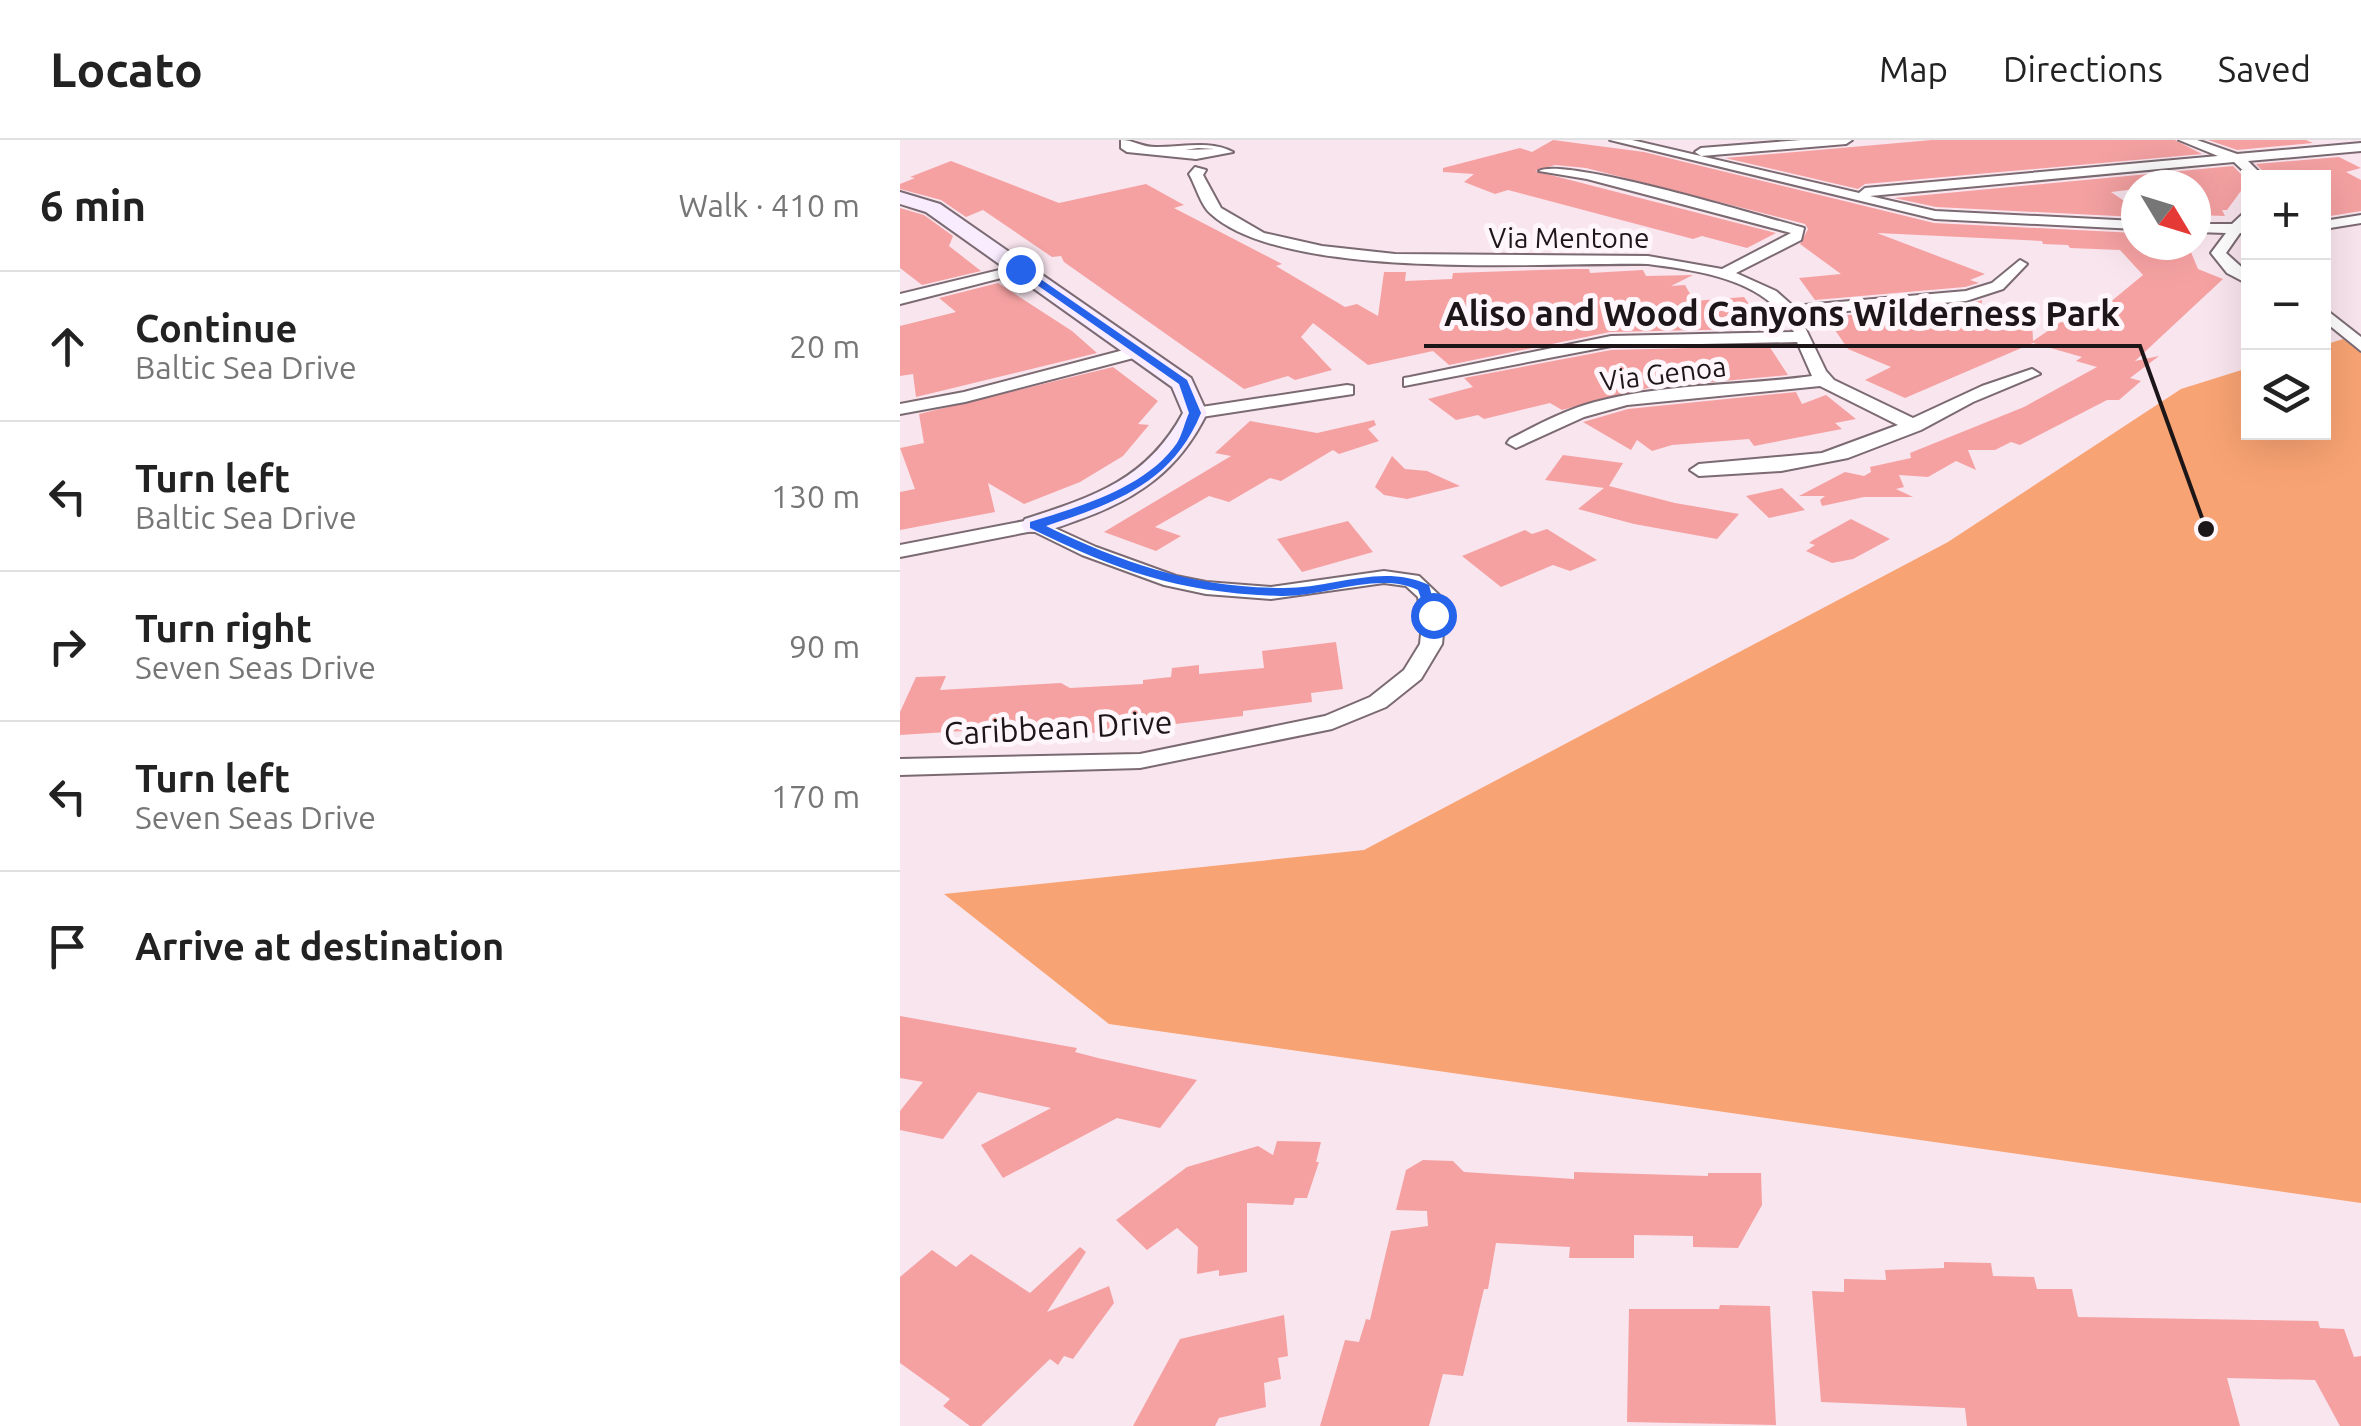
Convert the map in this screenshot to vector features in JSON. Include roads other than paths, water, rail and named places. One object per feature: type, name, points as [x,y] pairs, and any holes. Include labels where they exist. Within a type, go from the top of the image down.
[{"type":"street","points":[[1127,140],[1127,148],[1134,151],[1198,144],[1218,146],[1227,152],[1198,162],[1158,151]]},
{"type":"street","points":[[1616,140],[1934,216],[2121,224]]},
{"type":"street","points":[[1676,154],[1846,140]]},
{"type":"street","points":[[2185,140],[2238,159],[2250,170]]},
{"type":"street","points":[[1840,194],[2361,147]]},
{"type":"street","name":"Via Mentone","points":[[1198,162],[1197,188],[1210,208],[1238,224],[1312,248],[1363,257],[1435,262],[1632,260],[1674,264],[1761,291],[1788,311]]},
{"type":"street","points":[[1545,171],[1586,175],[1800,231],[1796,237],[1721,276]]},
{"type":"street","points":[[900,198],[933,208],[1184,383],[1195,413],[1182,445],[1148,476],[1095,506],[1035,525],[900,552]]},
{"type":"street","points":[[2331,224],[2361,219]]},
{"type":"street","points":[[2211,228],[2241,229]]},
{"type":"street","points":[[2241,229],[2218,253],[2241,275]]},
{"type":"street","points":[[1346,268],[1363,257]]},
{"type":"street","points":[[1788,311],[1966,296],[1994,290],[2010,280],[2020,264]]},
{"type":"street","points":[[900,299],[1020,269]]},
{"type":"street","points":[[1788,311],[1799,324],[1801,337],[1823,380],[1915,426]]},
{"type":"street","points":[[2331,318],[2361,318]]},
{"type":"street","points":[[2331,321],[2361,346]]},
{"type":"street","points":[[1410,382],[1611,341],[1801,337]]},
{"type":"street","points":[[900,409],[965,397],[1139,351]]},
{"type":"street","points":[[1700,470],[1779,466],[1856,450],[1915,426],[1976,392],[2032,374]]},
{"type":"street","name":"Via Genoa","points":[[1516,443],[1565,418],[1601,406],[1823,380]]},
{"type":"street","points":[[1195,413],[1347,390]]},
{"type":"street","name":"Caribbean Drive","points":[[900,766],[1082,765],[1164,758],[1332,722],[1389,694],[1413,674],[1432,644],[1431,605],[1424,588],[1412,580],[1384,578],[1288,592],[1206,588],[1171,581],[1089,551],[1035,525]]},
{"type":"place","name":"Aliso and Wood Canyons Wilderness Park","points":[[2206,529]]}]
